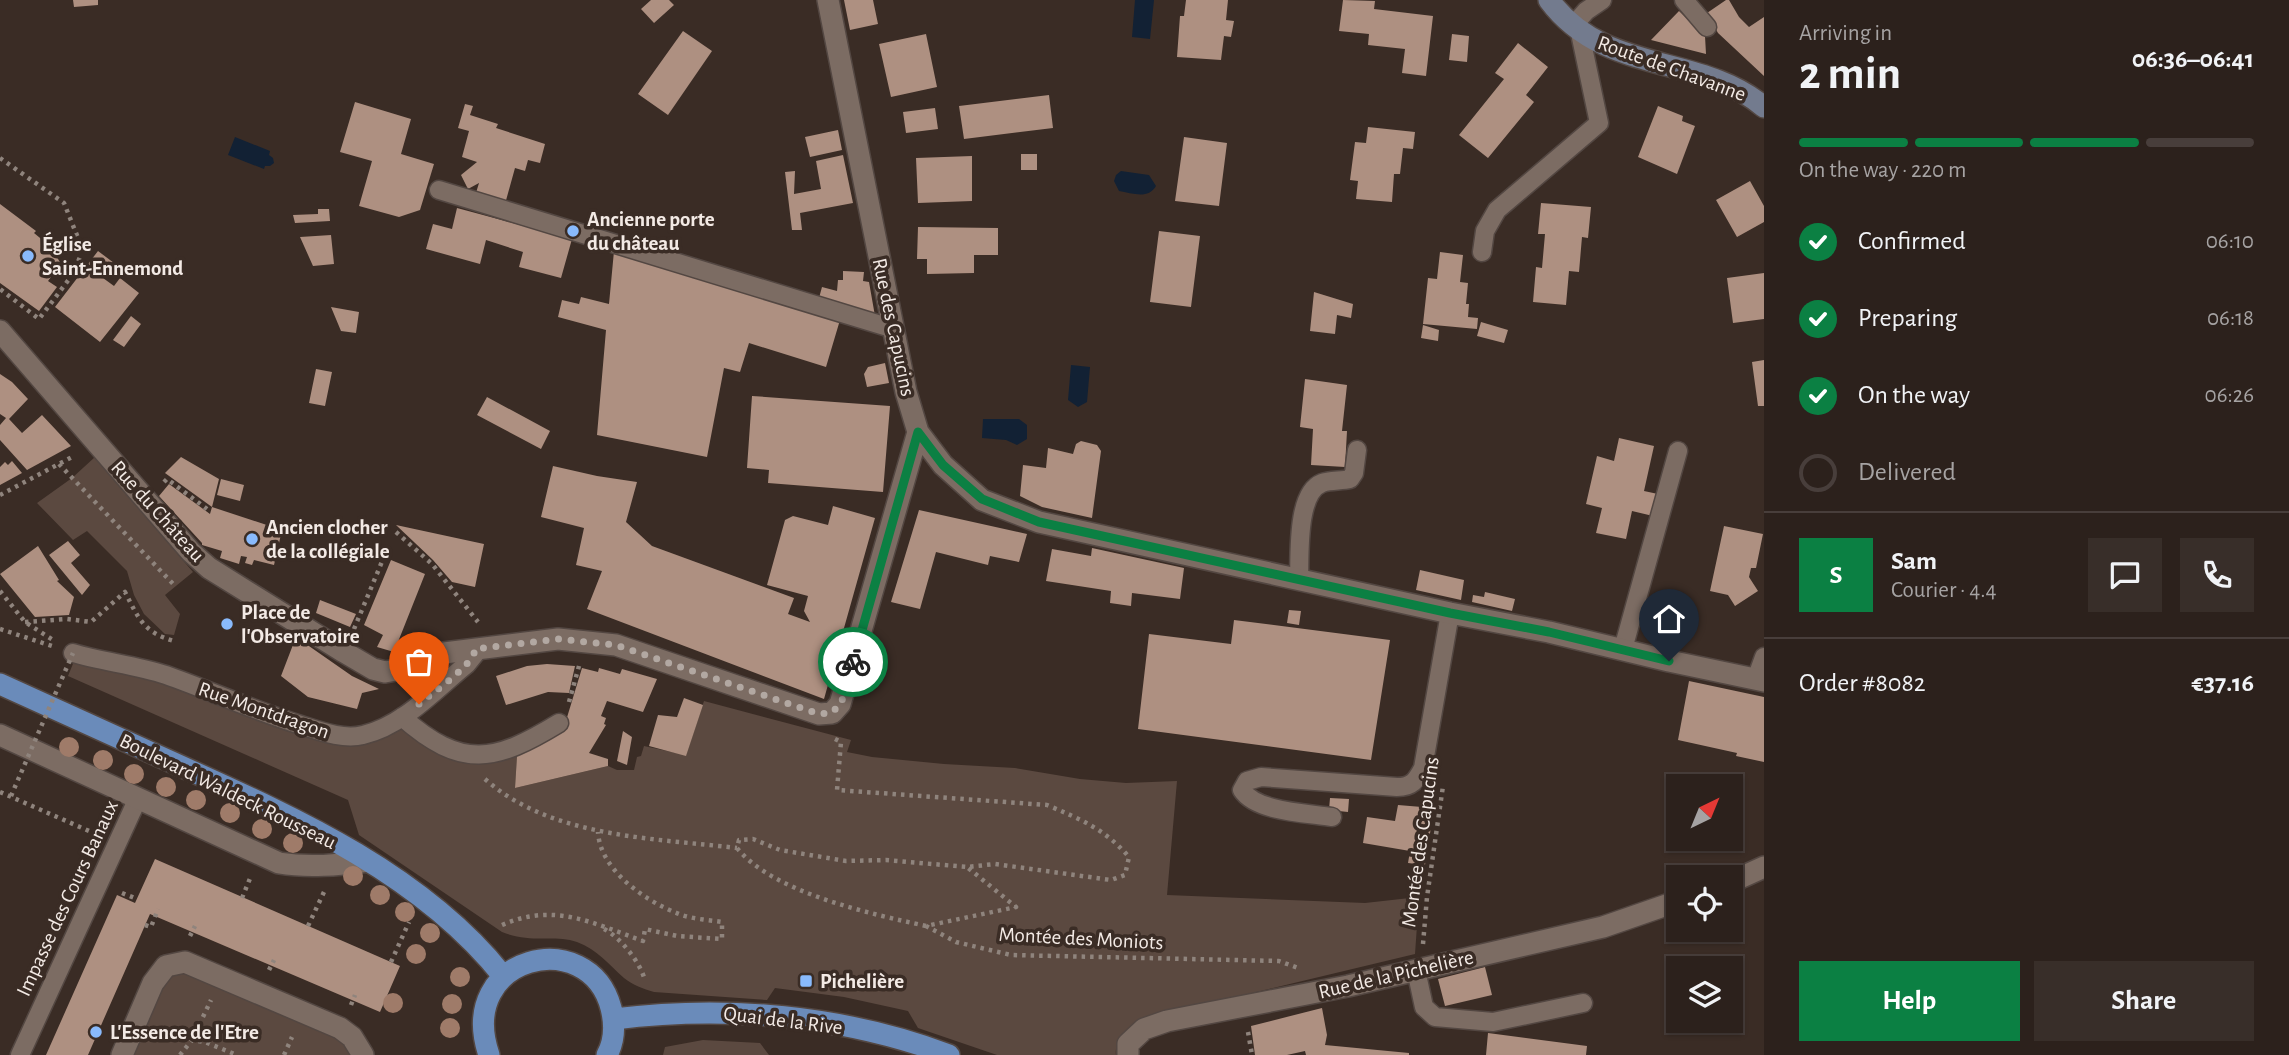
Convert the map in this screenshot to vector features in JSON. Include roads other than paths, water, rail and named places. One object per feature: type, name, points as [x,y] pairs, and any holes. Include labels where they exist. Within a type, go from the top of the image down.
[{"type":"main road","name":"Route de Chavanne","points":[[1549,0],[1576,29],[1626,54],[1717,81],[1751,96],[1764,107]]},
{"type":"main road","name":"Boulevard Waldeck Rousseau","points":[[0,684],[303,823],[368,861],[421,898],[476,946],[503,976]]},
{"type":"main road","points":[[489,1055],[482,1036],[482,1014],[489,994],[503,976],[520,965],[540,959],[561,960],[581,968],[597,981],[609,999],[614,1019],[614,1035],[607,1055]]},
{"type":"main road","name":"Quai de la Rive","points":[[614,1019],[713,1012],[798,1019],[881,1035],[949,1055]]},
{"type":"street","name":"Rue des Capucins","points":[[828,0],[906,392],[918,432],[943,465],[982,499],[1039,522],[1760,680]]},
{"type":"street","name":"Rue du Château","points":[[0,331],[182,541],[209,568],[373,668],[386,672],[444,653],[483,648]]},
{"type":"street","points":[[483,648],[558,639],[616,645],[819,714],[831,713],[841,704],[918,432]]},
{"type":"street","points":[[0,735],[279,863],[298,866],[368,861]]},
{"type":"street","points":[[1743,877],[1764,867]]},
{"type":"street","name":"Rue de la Pichelière","points":[[1128,1055],[1128,1044],[1144,1029],[1167,1021],[1348,986],[1419,963],[1603,927],[1666,905]]},
{"type":"street","points":[[122,1055],[153,983],[166,966],[185,962],[340,1028],[352,1037],[363,1055]]},
{"type":"lane","points":[[1482,252],[1485,231],[1497,210],[1599,123],[1576,29],[1586,10],[1602,0]]},
{"type":"lane","points":[[1684,0],[1707,27]]},
{"type":"lane","points":[[439,190],[894,329]]},
{"type":"lane","points":[[1299,580],[1304,507],[1311,492],[1322,483],[1350,479],[1354,473],[1357,450]]},
{"type":"lane","points":[[1623,649],[1678,451]]},
{"type":"lane","points":[[1332,817],[1262,805],[1247,798],[1242,790],[1247,781],[1261,777],[1397,787],[1407,787],[1416,781],[1423,768],[1450,613]]},
{"type":"lane","name":"Rue Montdragon","points":[[73,653],[164,674],[255,711],[340,736],[361,736],[384,728],[402,717],[483,648]]},
{"type":"lane","points":[[1760,680],[1764,657]]},
{"type":"lane","points":[[402,717],[441,747],[464,754],[493,755],[518,746],[559,723]]},
{"type":"lane","name":"Impasse des Cours Banaux","points":[[20,1055],[138,798]]},
{"type":"lane","points":[[1419,963],[1424,1007],[1436,1017],[1493,1022],[1583,1003]]},
{"type":"water","points":[[1135,0],[1154,0],[1150,39],[1132,37]]},
{"type":"water","points":[[235,137],[270,151],[269,155],[274,163],[264,169],[228,155]]},
{"type":"water","points":[[1121,171],[1149,175],[1156,186],[1144,194],[1119,191],[1114,181]]},
{"type":"water","points":[[1071,365],[1090,367],[1087,402],[1078,407],[1068,400]]},
{"type":"water","points":[[983,419],[1019,419],[1027,425],[1027,439],[1017,445],[1006,440],[982,438]]},
{"type":"place","name":"Ancienne porte du château","points":[[573,231]]},
{"type":"place","name":"Église Saint-Ennemond","points":[[28,256]]},
{"type":"place","name":"Ancien clocher de la collégiale","points":[[252,539]]},
{"type":"place","name":"Place de l'Observatoire","points":[[227,624]]},
{"type":"place","name":"Pichelière","points":[[806,981]]},
{"type":"place","name":"L'Essence de l'Etre","points":[[96,1032]]}]
